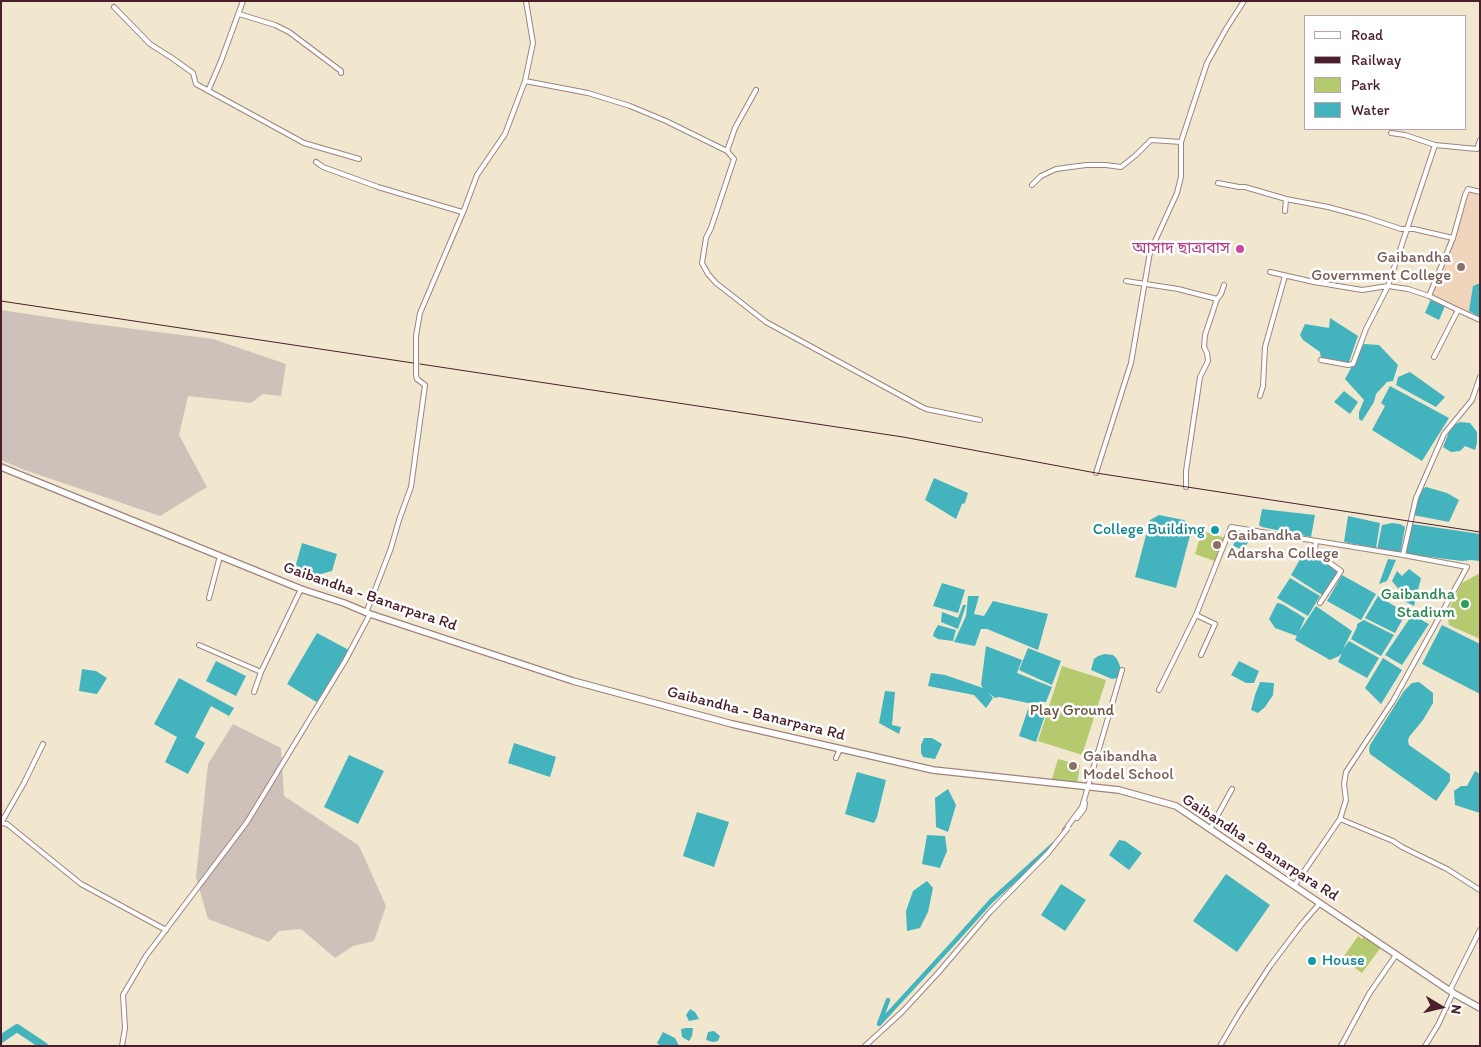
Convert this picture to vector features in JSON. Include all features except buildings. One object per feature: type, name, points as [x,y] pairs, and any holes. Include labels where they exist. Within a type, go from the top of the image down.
[{"type":"main road","name":"Gaibandha - Banarpara Rd","points":[[1,467],[301,589],[573,681],[696,714],[933,770],[1119,790],[1176,806],[1453,993],[1480,1008]]},
{"type":"street","points":[[208,91],[243,1]]},
{"type":"street","points":[[122,1046],[125,1028],[123,995],[146,956],[247,822],[345,661],[368,613],[391,548],[398,520],[411,487],[425,385],[416,375],[416,336],[420,313],[477,175],[505,134],[525,81],[532,43],[526,1]]},
{"type":"street","points":[[1096,473],[1131,363],[1150,252],[1177,193],[1181,177],[1181,142],[1207,63],[1244,1]]},
{"type":"street","points":[[114,6],[150,44],[193,73],[196,84],[304,142],[359,159]]},
{"type":"street","points":[[239,14],[275,25],[289,32],[341,71],[341,73]]},
{"type":"street","points":[[525,81],[588,93],[630,106],[666,121],[727,152],[734,159],[706,238],[702,262],[708,274],[716,283],[766,322],[920,406],[926,409],[980,420]]},
{"type":"street","points":[[727,152],[735,128],[756,90]]},
{"type":"street","points":[[1391,133],[1405,135],[1435,145],[1477,149],[1480,140]]},
{"type":"street","points":[[1032,185],[1041,176],[1056,169],[1086,165],[1121,167],[1152,140],[1181,142]]},
{"type":"street","points":[[1321,360],[1348,365],[1352,364],[1366,328],[1388,286],[1435,145]]},
{"type":"street","points":[[316,162],[323,167],[378,187],[462,212]]},
{"type":"street","points":[[1218,183],[1239,187],[1245,186],[1286,199],[1328,207],[1365,217],[1400,229],[1414,229],[1453,238]]},
{"type":"street","points":[[1429,296],[1453,238],[1468,189],[1480,192]]},
{"type":"street","points":[[1285,212],[1286,199]]},
{"type":"street","points":[[1270,272],[1362,290],[1388,286],[1408,289],[1429,296],[1480,320]]},
{"type":"street","points":[[1260,396],[1263,386],[1265,347],[1285,276]]},
{"type":"street","points":[[1126,281],[1178,289],[1217,299]]},
{"type":"street","points":[[1186,487],[1186,471],[1200,377],[1208,361],[1204,347],[1206,335],[1217,299],[1224,285]]},
{"type":"street","points":[[1434,357],[1458,310]]},
{"type":"street","points":[[1404,555],[1416,498],[1444,434],[1472,400],[1480,378]]},
{"type":"street","points":[[1159,690],[1196,615],[1231,527],[1467,567],[1393,701],[1346,772],[1344,784],[1346,800],[1340,819],[1294,886]]},
{"type":"street","points":[[1316,541],[1315,550],[1317,554],[1340,570],[1320,603]]},
{"type":"street","points":[[209,598],[220,556]]},
{"type":"street","points":[[254,692],[261,672],[301,589]]},
{"type":"street","points":[[1196,615],[1215,624],[1201,655]]},
{"type":"street","points":[[198,645],[261,672]]},
{"type":"street","points":[[1058,840],[1082,807],[1122,670]]},
{"type":"street","points":[[693,720],[696,714]]},
{"type":"street","points":[[43,744],[24,783],[1,823],[7,824],[80,884],[166,930]]},
{"type":"street","points":[[836,758],[840,749]]},
{"type":"street","points":[[864,1046],[902,1012],[990,912],[1048,853],[1084,809],[1088,786]]},
{"type":"street","points":[[1210,829],[1232,789]]},
{"type":"street","points":[[1340,819],[1393,841],[1447,869],[1480,890]]},
{"type":"street","points":[[1220,1046],[1270,966],[1320,902]]},
{"type":"street","points":[[1424,1046],[1438,1025],[1453,993],[1451,988],[1480,930]]},
{"type":"street","points":[[1341,1046],[1370,994],[1396,955]]},
{"type":"shaded area","name":"Gaibandha Government College","points":[[1469,189],[1480,192],[1480,318],[1430,295],[1454,239]]},
{"type":"shaded area","points":[[1,310],[213,339],[286,364],[281,396],[263,394],[251,403],[188,396],[179,435],[207,487],[160,516],[22,469],[1,460]]},
{"type":"shaded area","points":[[233,724],[281,748],[284,796],[358,845],[386,906],[374,941],[353,946],[335,958],[301,929],[279,931],[269,942],[208,919],[196,877],[208,764]]},
{"type":"green space","points":[[1202,531],[1225,538],[1217,562],[1195,554]]},
{"type":"green space","name":"Gaibandha Stadium","points":[[1480,573],[1480,639],[1449,625],[1447,613],[1462,583]]},
{"type":"green space","name":"Play Ground","points":[[1062,666],[1106,680],[1082,755],[1038,741]]},
{"type":"green space","points":[[1058,759],[1080,765],[1077,784],[1052,779]]},
{"type":"green space","points":[[1358,936],[1362,939],[1364,936],[1381,947],[1362,973],[1342,959]]},
{"type":"water","points":[[1480,283],[1480,317],[1469,311],[1473,286]]},
{"type":"water","points":[[1431,299],[1445,306],[1439,320],[1425,313]]},
{"type":"water","points":[[1330,318],[1358,336],[1348,365],[1321,359],[1320,352],[1303,340],[1300,335],[1305,324],[1329,328]]},
{"type":"water","points":[[1364,344],[1379,345],[1398,365],[1393,381],[1387,382],[1376,394],[1374,402],[1362,421],[1359,419],[1359,412],[1364,400],[1345,379]]},
{"type":"water","points":[[1410,372],[1445,397],[1436,407],[1396,385],[1398,377]]},
{"type":"water","points":[[1390,386],[1449,418],[1422,461],[1372,430],[1385,406],[1381,403]]},
{"type":"water","points":[[1344,391],[1358,402],[1350,414],[1334,402]]},
{"type":"water","points":[[1460,422],[1470,423],[1477,432],[1475,450],[1465,446],[1460,451],[1451,452],[1443,447],[1451,427]]},
{"type":"water","points":[[934,478],[968,493],[956,519],[925,500]]},
{"type":"water","points":[[1426,487],[1447,493],[1459,500],[1449,522],[1413,515],[1422,489]]},
{"type":"water","points":[[1262,509],[1315,515],[1311,537],[1262,527],[1259,525]]},
{"type":"water","points":[[1159,515],[1184,520],[1192,528],[1176,588],[1135,577],[1150,520]]},
{"type":"water","points":[[1348,516],[1380,523],[1376,548],[1344,542]]},
{"type":"water","points":[[1392,523],[1405,527],[1400,555],[1377,550],[1382,525]]},
{"type":"water","points":[[1412,524],[1480,534],[1480,561],[1462,561],[1406,554]]},
{"type":"water","points":[[1237,535],[1249,541],[1243,550],[1233,546]]},
{"type":"water","points":[[302,543],[337,554],[332,571],[317,575],[295,568]]},
{"type":"water","points":[[1306,553],[1333,567],[1337,573],[1322,595],[1291,575],[1302,556]]},
{"type":"water","points":[[1388,559],[1396,560],[1387,581],[1379,584]]},
{"type":"water","points":[[1409,569],[1421,578],[1414,606],[1398,598],[1401,592],[1392,581],[1397,571],[1402,576]]},
{"type":"water","points":[[1342,575],[1376,594],[1361,620],[1327,601]]},
{"type":"water","points":[[1290,578],[1320,596],[1308,616],[1277,598]]},
{"type":"water","points":[[942,583],[965,590],[958,613],[933,606]]},
{"type":"water","points":[[968,596],[979,596],[974,614],[984,616],[993,601],[1048,614],[1038,650],[987,629],[981,629],[975,646],[954,642],[966,616]]},
{"type":"water","points":[[1378,596],[1406,613],[1395,633],[1365,618]]},
{"type":"water","points":[[1277,603],[1305,618],[1299,632],[1316,606],[1352,631],[1343,649],[1349,641],[1379,658],[1367,678],[1338,662],[1342,653],[1330,660],[1295,640],[1297,636],[1275,628],[1269,619]]},
{"type":"water","points":[[963,605],[966,605],[958,629],[941,622],[942,612],[958,618]]},
{"type":"water","points":[[1412,615],[1429,624],[1402,665],[1385,655]]},
{"type":"water","points":[[1364,620],[1394,635],[1381,656],[1351,639],[1357,624]]},
{"type":"water","points":[[938,625],[956,630],[953,641],[938,639],[933,636]]},
{"type":"water","points":[[1442,625],[1480,644],[1480,694],[1422,664]]},
{"type":"water","points":[[317,633],[349,650],[318,703],[287,684]]},
{"type":"water","points":[[986,646],[1022,660],[1017,673],[1052,687],[1046,702],[1028,703],[999,697],[995,698],[989,693],[993,698],[986,708],[974,695],[928,686],[931,673],[945,675],[983,688],[981,685]]},
{"type":"water","points":[[1028,648],[1061,661],[1052,685],[1019,670]]},
{"type":"water","points":[[1105,654],[1113,655],[1117,659],[1120,673],[1117,678],[1112,679],[1091,670],[1094,659]]},
{"type":"water","points":[[1383,658],[1402,670],[1381,704],[1365,688]]},
{"type":"water","points":[[216,661],[246,676],[236,696],[206,681]]},
{"type":"water","points":[[1239,661],[1259,671],[1254,683],[1246,683],[1231,675]]},
{"type":"water","points":[[82,669],[96,671],[107,678],[97,694],[79,691]]},
{"type":"water","points":[[179,678],[234,708],[229,716],[211,706],[195,737],[205,743],[188,774],[165,762],[177,737],[154,724]]},
{"type":"water","points":[[1260,682],[1274,683],[1273,695],[1265,707],[1258,713],[1251,710]]},
{"type":"water","points":[[1419,682],[1433,693],[1433,703],[1408,741],[1409,745],[1450,774],[1450,781],[1436,801],[1370,754],[1369,750],[1370,745],[1404,691],[1412,683]]},
{"type":"water","points":[[885,691],[895,692],[892,725],[901,727],[899,734],[879,723]]},
{"type":"water","points":[[1029,706],[1037,706],[1046,712],[1036,742],[1019,736]]},
{"type":"water","points":[[924,738],[932,738],[942,744],[935,759],[923,757],[921,745]]},
{"type":"water","points":[[514,743],[556,757],[550,777],[508,763]]},
{"type":"water","points":[[349,755],[384,771],[358,824],[324,807]]},
{"type":"water","points":[[1475,771],[1480,774],[1480,813],[1455,805],[1454,791],[1461,786],[1467,786]]},
{"type":"water","points":[[857,772],[886,780],[874,823],[845,814]]},
{"type":"water","points":[[948,789],[956,805],[948,832],[936,827],[935,798]]},
{"type":"water","points":[[697,812],[729,822],[714,867],[683,856]]},
{"type":"water","points":[[927,835],[945,836],[947,851],[940,868],[922,864]]},
{"type":"water","points":[[1119,840],[1125,841],[1142,853],[1129,870],[1109,855]]},
{"type":"water","points":[[1226,874],[1270,905],[1237,952],[1193,921]]},
{"type":"water","points":[[927,881],[933,888],[928,912],[920,928],[907,931],[906,911],[913,891]]},
{"type":"water","points":[[1061,884],[1086,900],[1065,931],[1041,915]]},
{"type":"water","points":[[690,1009],[695,1012],[699,1019],[689,1021],[686,1015]]},
{"type":"water","points":[[693,1028],[689,1041],[682,1037],[681,1029]]},
{"type":"water","points":[[714,1031],[720,1036],[718,1041],[706,1040],[708,1032]]},
{"type":"water","points":[[663,1032],[675,1038],[679,1046],[661,1046],[657,1043]]},
{"type":"waterway","points":[[956,940],[991,901],[1053,845]]},
{"type":"waterway","points":[[888,1000],[879,1024],[957,939]]},
{"type":"waterway","points":[[1,1039],[17,1028],[44,1046]]},
{"type":"railway","points":[[1,301],[413,363]]},
{"type":"railway","points":[[420,364],[903,437],[1096,473],[1480,532]]},
{"type":"place","name":"আসাদ ছাত্রাবাস","points":[[1240,249]]},
{"type":"place","name":"Gaibandha Government College","points":[[1461,267]]},
{"type":"place","name":"College Building","points":[[1215,530]]},
{"type":"place","name":"Gaibandha Adarsha College","points":[[1217,545]]},
{"type":"place","name":"Gaibandha Stadium","points":[[1465,604]]},
{"type":"place","name":"Gaibandha Model School","points":[[1073,766]]},
{"type":"place","name":"House","points":[[1312,961]]}]
